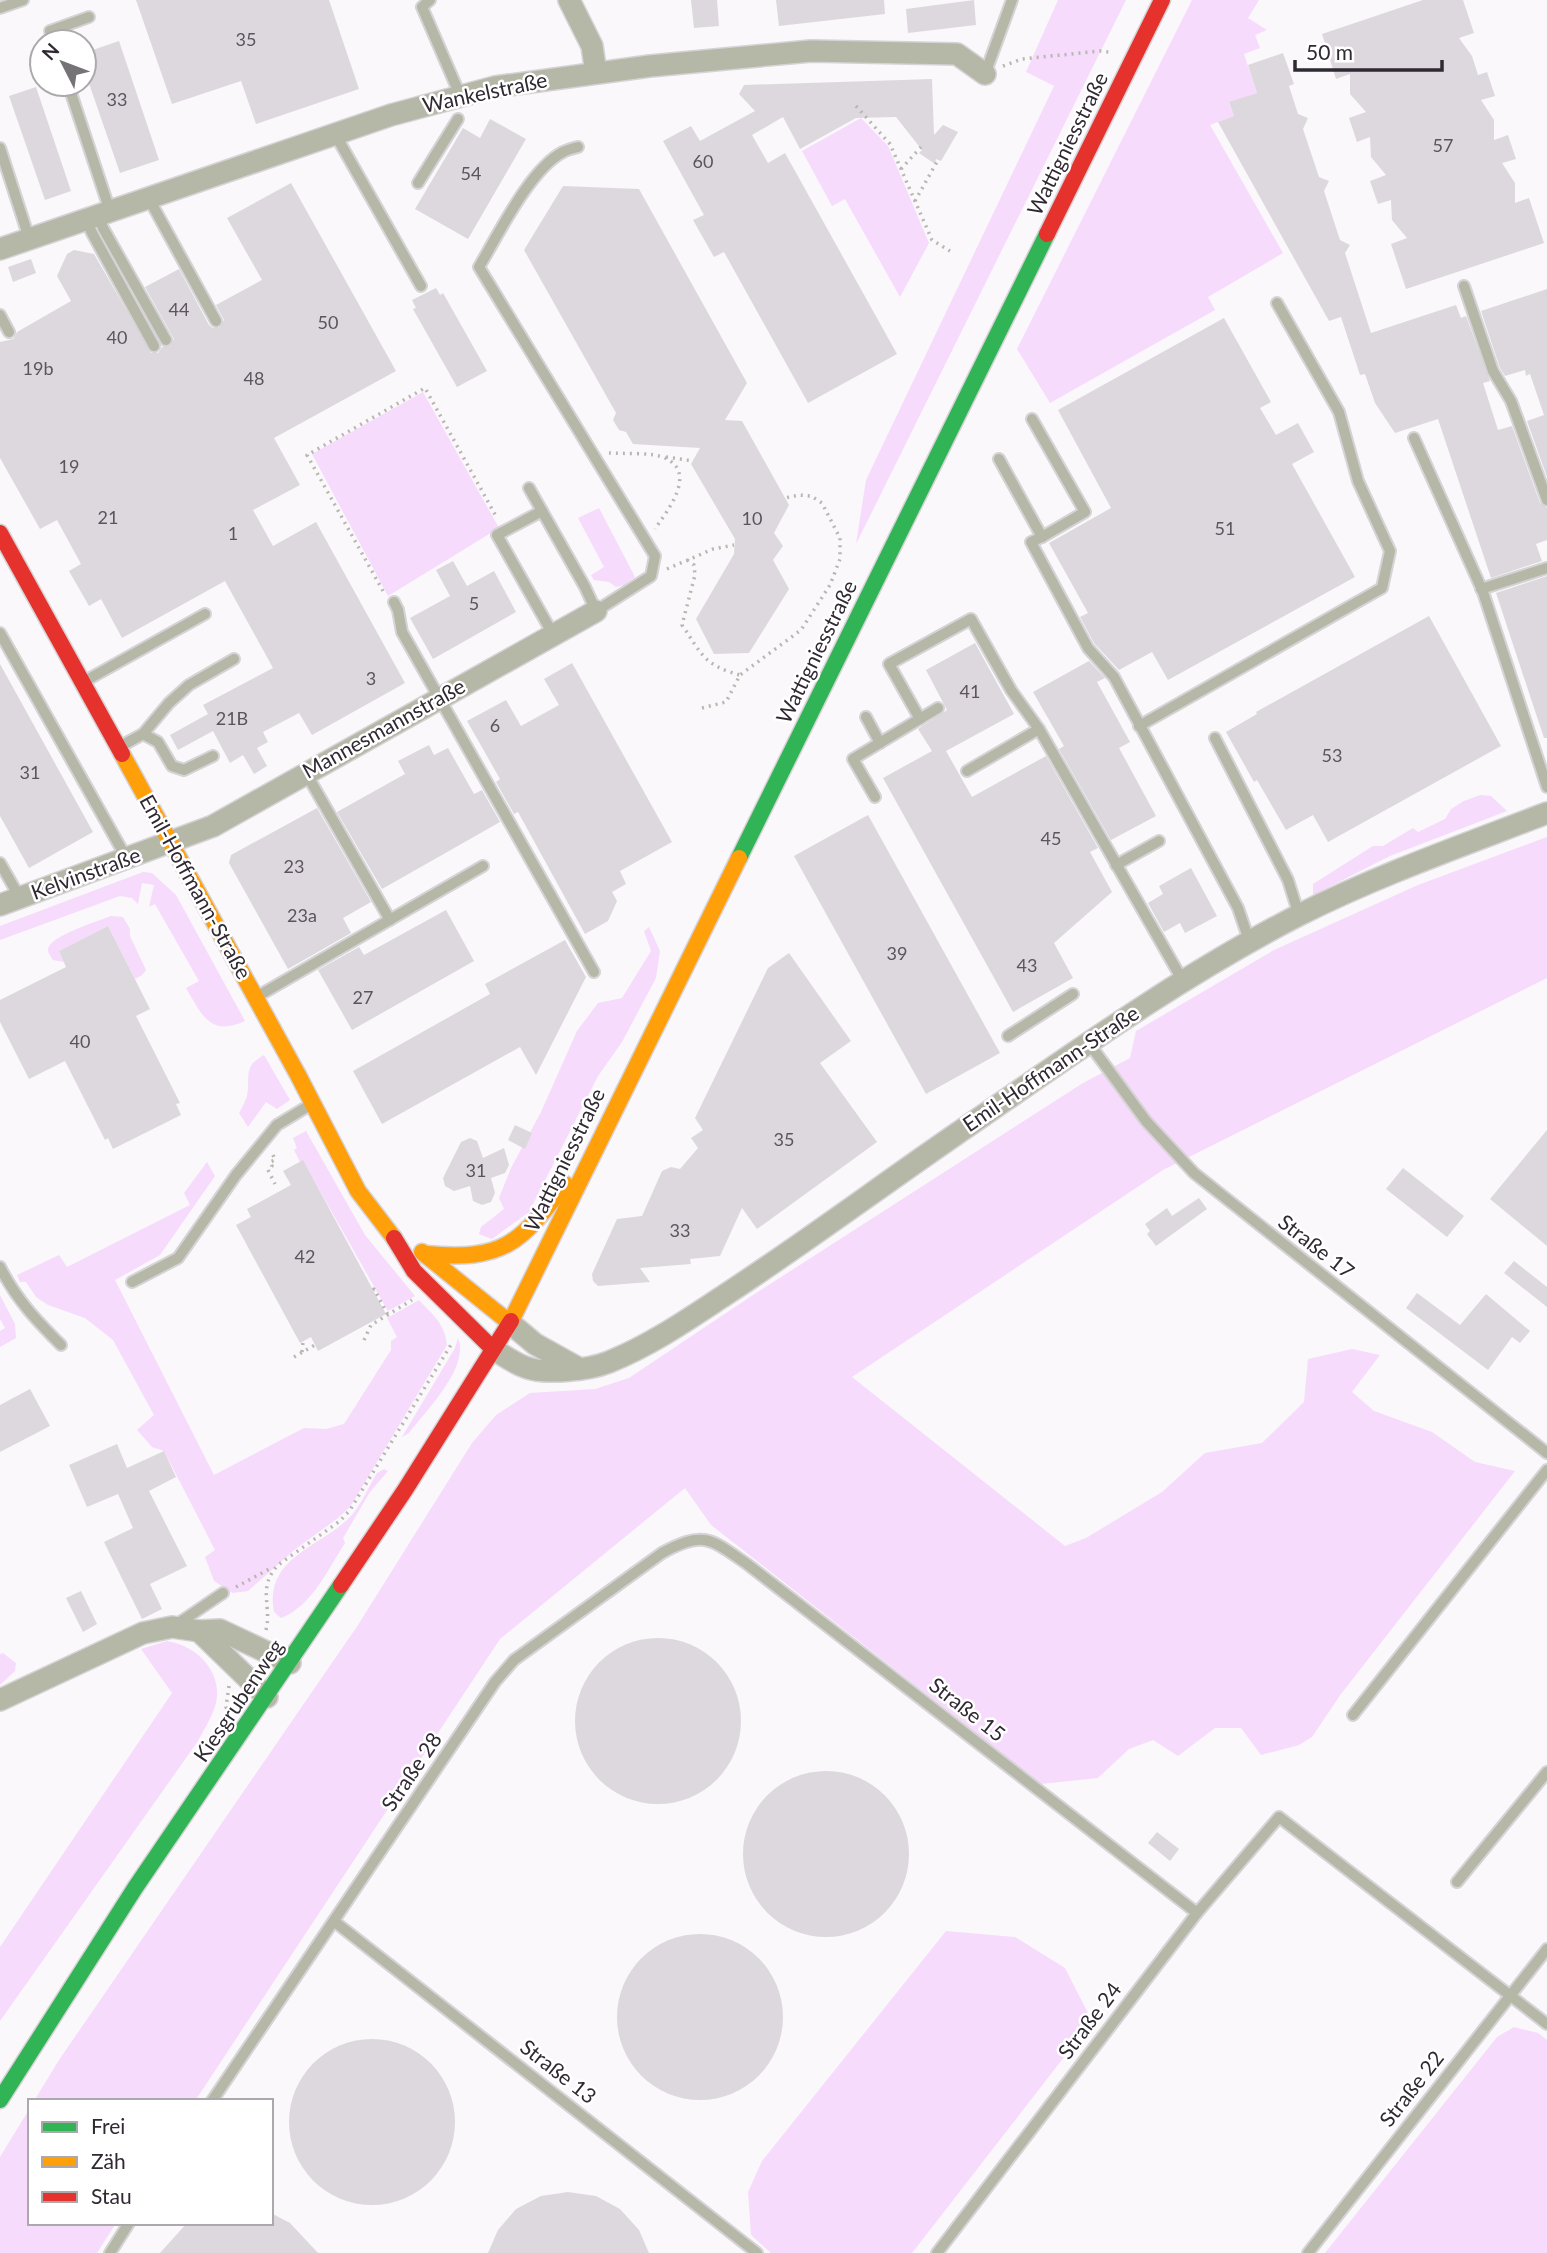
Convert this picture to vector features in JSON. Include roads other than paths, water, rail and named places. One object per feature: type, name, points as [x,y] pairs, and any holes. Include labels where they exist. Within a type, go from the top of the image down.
[{"type":"main road","name":"Wattigniesstraße","points":[[510,1323],[1162,0]]},
{"type":"main road","name":"Emil-Hoffmann-Straße","points":[[0,533],[12,564],[83,682],[256,997],[358,1191],[394,1238],[414,1271],[493,1349]]},
{"type":"main road","points":[[426,1254],[466,1257],[498,1251],[514,1241],[556,1195],[601,1136]]},
{"type":"main road","name":"Emil-Hoffmann-Straße","points":[[394,1238],[426,1254],[510,1323]]},
{"type":"main road","name":"Kiesgrubenweg","points":[[0,2100],[135,1888],[405,1490],[510,1323]]},
{"type":"street","points":[[569,0],[592,46],[596,73]]},
{"type":"street","name":"Wankelstraße","points":[[0,248],[335,134],[460,95],[495,87],[596,73],[811,51],[957,54],[985,74]]},
{"type":"street","name":"Mannesmannstraße","points":[[171,842],[213,826],[596,611]]},
{"type":"street","name":"Emil-Hoffmann-Straße","points":[[493,1349],[525,1368],[547,1371],[605,1364],[645,1346],[833,1223],[1088,1042],[1183,981],[1299,915],[1433,857],[1547,813]]},
{"type":"street","name":"Kelvinstraße","points":[[10,901],[171,842]]},
{"type":"street","name":"Emil-Hoffmann-Straße","points":[[510,1323],[535,1344],[580,1369]]},
{"type":"street","points":[[0,1700],[143,1633],[172,1627],[199,1631],[220,1630],[290,1663]]},
{"type":"street","points":[[199,1631],[267,1697]]},
{"type":"lane","points":[[0,8],[23,0]]},
{"type":"lane","points":[[430,0],[422,7],[460,95]]},
{"type":"lane","points":[[985,74],[1012,0]]},
{"type":"lane","points":[[60,28],[89,17]]},
{"type":"lane","points":[[71,98],[103,228],[166,340]]},
{"type":"lane","points":[[418,183],[458,119]]},
{"type":"lane","points":[[335,134],[421,286]]},
{"type":"lane","points":[[529,488],[596,611],[651,576],[655,556],[479,267],[539,173],[563,152],[579,147]]},
{"type":"lane","points":[[0,149],[29,238]]},
{"type":"lane","points":[[148,197],[216,321]]},
{"type":"lane","points":[[98,215],[92,233],[154,346]]},
{"type":"lane","points":[[1464,286],[1493,371],[1511,401],[1547,500]]},
{"type":"lane","points":[[1139,726],[1381,588],[1390,551],[1358,481],[1339,412],[1277,303]]},
{"type":"lane","points":[[0,315],[9,332]]},
{"type":"lane","points":[[1032,419],[1085,512],[1031,542],[1087,648],[1114,677],[1238,908],[1250,943]]},
{"type":"lane","points":[[1414,438],[1482,589],[1547,787]]},
{"type":"lane","points":[[999,459],[1042,537]]},
{"type":"lane","points":[[542,511],[497,535],[554,636]]},
{"type":"lane","points":[[1482,589],[1547,568]]},
{"type":"lane","points":[[394,602],[402,632],[594,972]]},
{"type":"lane","points":[[83,682],[205,614]]},
{"type":"lane","points":[[920,719],[889,664],[971,619],[1011,690],[1039,729],[1183,981]]},
{"type":"lane","points":[[0,633],[127,859]]},
{"type":"lane","points":[[118,747],[143,734],[169,703],[189,685],[234,659]]},
{"type":"lane","points":[[875,797],[853,759],[938,709]]},
{"type":"lane","points":[[866,717],[880,743]]},
{"type":"lane","points":[[967,771],[1039,729]]},
{"type":"lane","points":[[143,734],[158,741],[172,766],[184,770],[213,756]]},
{"type":"lane","points":[[1215,738],[1288,880],[1299,915]]},
{"type":"lane","points":[[306,773],[390,920]]},
{"type":"lane","points":[[1116,865],[1159,841]]},
{"type":"lane","points":[[0,863],[10,901]]},
{"type":"lane","points":[[256,997],[483,866]]},
{"type":"lane","points":[[1008,1037],[1073,994]]},
{"type":"lane","name":"Straße 17","points":[[1088,1042],[1146,1122],[1194,1173],[1547,1453]]},
{"type":"lane","points":[[132,1282],[178,1258],[236,1175],[276,1125],[312,1104]]},
{"type":"lane","points":[[0,1267],[12,1292],[61,1345]]},
{"type":"lane","points":[[1353,1716],[1547,1470]]},
{"type":"lane","name":"Straße 15","points":[[712,1540],[1197,1913]]},
{"type":"lane","name":"Straße 28","points":[[213,2099],[495,1682],[514,1660],[662,1553],[685,1541],[712,1540]]},
{"type":"lane","points":[[172,1627],[223,1593]]},
{"type":"lane","points":[[1457,1882],[1547,1772]]},
{"type":"lane","name":"Straße 24","points":[[941,2252],[1197,1913],[1279,1817],[1510,1994]]},
{"type":"lane","name":"Straße 13","points":[[335,1922],[757,2253]]},
{"type":"lane","name":"Straße 22","points":[[1308,2253],[1547,1949]]},
{"type":"lane","points":[[1510,1994],[1547,2024]]},
{"type":"lane","points":[[110,2253],[128,2225]]}]
